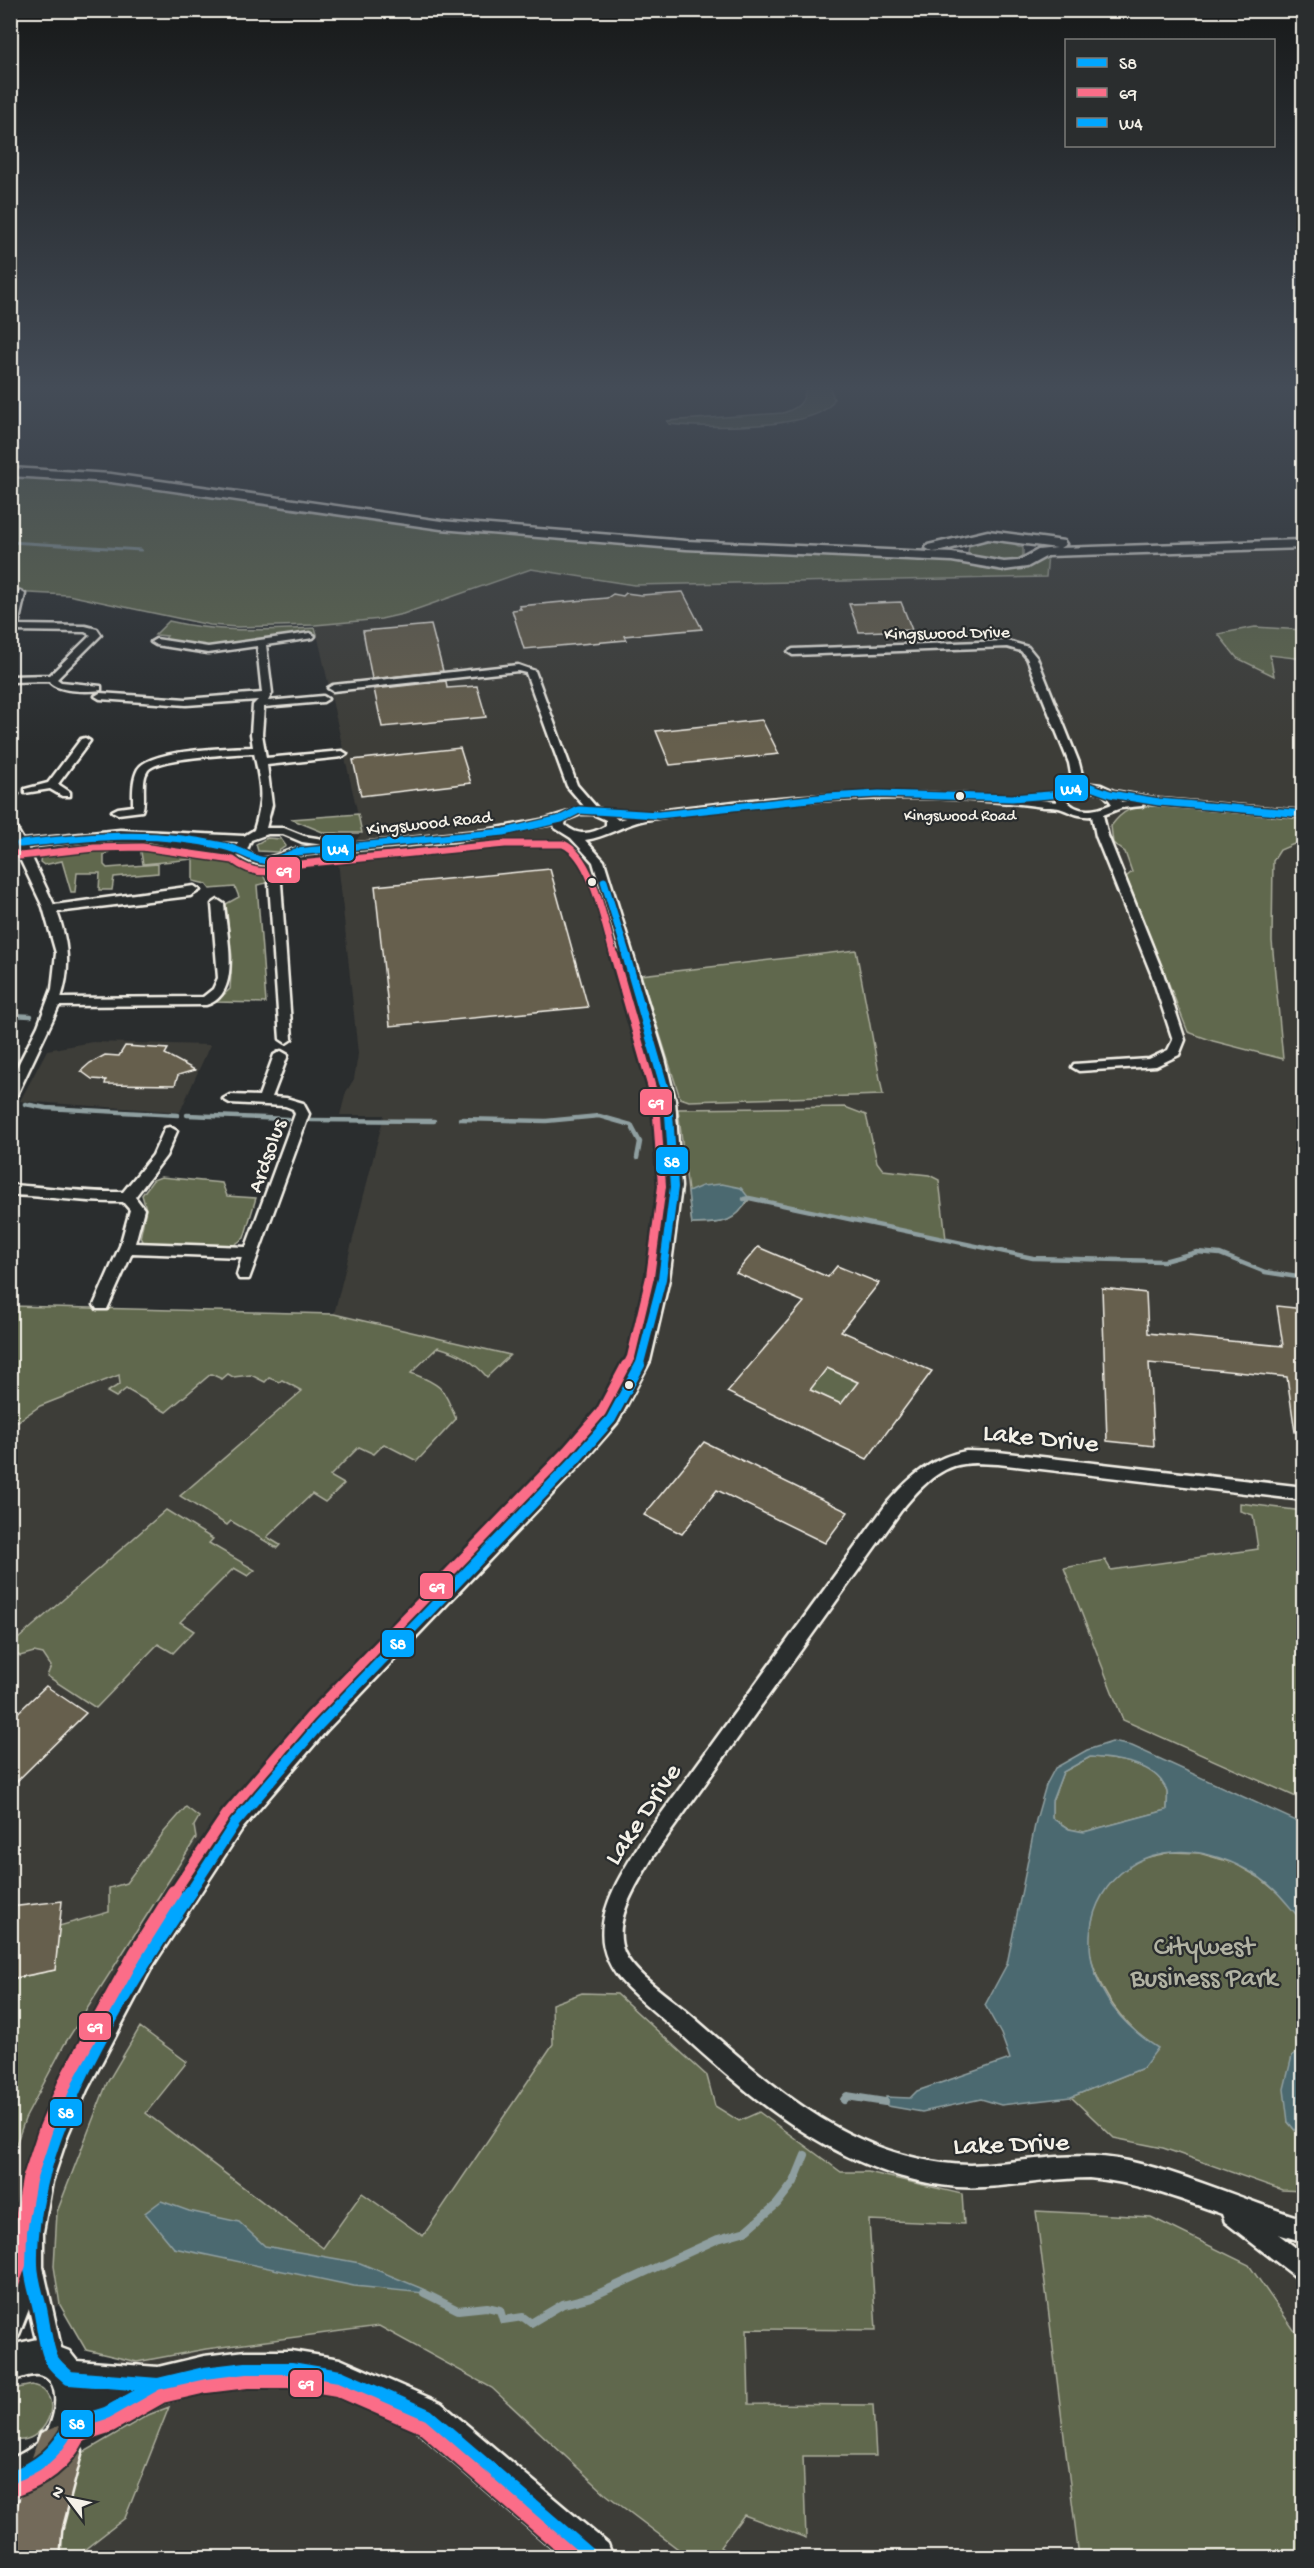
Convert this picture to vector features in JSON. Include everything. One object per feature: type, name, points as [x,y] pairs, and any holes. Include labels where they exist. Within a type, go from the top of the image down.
[{"type":"highway","points":[[35,2558],[38,2530],[64,2438]]},
{"type":"main road","points":[[294,505],[508,531],[686,545],[968,559],[990,566],[1017,566],[1034,559],[1037,554]]},
{"type":"main road","points":[[350,505],[453,519],[649,536],[906,549],[946,547],[988,535],[1064,544],[1304,538]]},
{"type":"main road","points":[[1018,538],[1033,545],[1037,554]]},
{"type":"main road","points":[[961,544],[960,549],[968,559]]},
{"type":"main road","points":[[1037,554],[1304,544]]},
{"type":"main road","points":[[10,2363],[37,2357],[61,2369],[158,2385]]},
{"type":"main road","points":[[10,2478],[26,2474],[43,2465],[64,2438],[75,2408],[74,2392],[61,2369]]},
{"type":"main road","points":[[64,2438],[158,2385],[204,2374],[246,2369],[291,2369],[340,2377],[428,2416],[594,2558]]},
{"type":"street","points":[[10,678],[52,678],[96,637],[95,633],[85,628],[12,628],[20,594]]},
{"type":"street","points":[[148,650],[159,639],[208,650],[310,636]]},
{"type":"street","points":[[20,844],[120,833],[244,844],[259,832],[281,830],[267,806],[258,750],[256,713],[267,693],[261,643]]},
{"type":"street","name":"Kingswood Drive","points":[[793,652],[1007,644],[1023,648],[1032,658],[1074,762],[1079,786]]},
{"type":"street","points":[[333,688],[518,668],[530,671],[572,786],[598,811],[612,819],[598,861]]},
{"type":"street","points":[[52,678],[59,685],[135,698],[186,702],[323,699]]},
{"type":"street","points":[[135,698],[144,687]]},
{"type":"street","points":[[29,790],[52,785],[85,741]]},
{"type":"street","points":[[118,811],[138,809],[141,774],[149,764],[170,758],[258,750]]},
{"type":"street","points":[[261,762],[342,754]]},
{"type":"street","points":[[52,785],[66,794]]},
{"type":"street","points":[[10,2329],[31,2267],[32,2232],[39,2192],[57,2133],[109,2025],[145,1960],[192,1886],[235,1823],[319,1725],[576,1460],[604,1427],[627,1392],[642,1361],[662,1279],[671,1225],[674,1187],[669,1105],[658,1059],[598,861],[559,826],[565,816],[572,786]]},
{"type":"street","points":[[598,811],[658,815],[869,795],[1012,798],[1062,794],[1065,790],[1079,786],[1159,802],[1304,814]]},
{"type":"street","points":[[1062,794],[1062,802],[1065,806]]},
{"type":"street","points":[[1110,794],[1115,798],[1115,806]]},
{"type":"street","points":[[1012,798],[1065,806],[1079,812],[1097,814],[1115,806],[1159,802]]},
{"type":"street","points":[[259,832],[267,806]]},
{"type":"street","name":"Kingswood Road","points":[[504,832],[565,816],[598,811]]},
{"type":"street","points":[[1079,1067],[1151,1064],[1174,1052],[1179,1040],[1157,973],[1102,836],[1097,814]]},
{"type":"street","points":[[608,830],[658,815]]},
{"type":"street","points":[[10,826],[50,909],[62,953],[60,978],[54,1002],[10,1095]]},
{"type":"street","name":"Kingswood Road","points":[[281,830],[299,839],[357,847]]},
{"type":"street","name":"Kingswood Road","points":[[262,861],[357,847],[504,832],[570,834],[586,837],[608,830]]},
{"type":"street","points":[[286,1039],[275,883],[284,865],[301,843],[299,839]]},
{"type":"street","points":[[244,844],[248,857],[262,861],[275,883]]},
{"type":"street","points":[[137,883],[139,898]]},
{"type":"street","points":[[50,909],[194,890]]},
{"type":"street","points":[[54,1002],[206,1001],[219,991],[224,978],[218,904]]},
{"type":"street","name":"Ardsolus","points":[[264,1101],[280,1055]]},
{"type":"street","name":"Ardsolus","points":[[230,1099],[286,1102],[298,1106],[302,1114],[244,1275]]},
{"type":"street","points":[[127,1197],[159,1156],[170,1131]]},
{"type":"street","points":[[10,1190],[58,1192],[89,1198],[127,1197]]},
{"type":"street","points":[[102,1305],[127,1248],[137,1209],[127,1197]]},
{"type":"street","points":[[127,1248],[251,1252]]},
{"type":"street","name":"Lake Drive","points":[[1304,1494],[998,1458],[963,1457],[930,1472],[906,1492],[894,1507],[647,1849],[621,1894],[613,1927],[613,1949],[626,1972],[770,2096],[802,2120],[852,2148],[916,2169],[967,2176],[1038,2169],[1086,2168],[1126,2171],[1304,2231]]},
{"type":"street","name":"Lake Drive","points":[[1218,2203],[1304,2269]]},
{"type":"street","points":[[31,2267],[61,2369]]},
{"type":"shaded area","points":[[1303,547],[1303,630],[1255,627],[1219,634],[1273,676],[1269,655],[1304,659],[1303,2557],[52,2557],[81,2454],[122,2430],[114,2409],[113,2380],[119,2358],[86,2350],[60,2305],[23,2320],[11,2319],[10,1306],[334,1314],[384,1115],[340,1115],[346,1092],[354,1079],[358,1054],[338,861],[362,833],[315,625],[381,619],[403,614],[531,569],[634,585],[1045,577],[1048,554]]},
{"type":"shaded area","points":[[92,1042],[210,1045],[180,1112],[20,1101],[47,1050]]},
{"type":"green space","points":[[11,505],[263,505],[448,528],[950,561],[1001,570],[1025,566],[1048,554],[1046,577],[634,585],[531,569],[403,614],[381,619],[315,625],[237,627],[210,625],[68,595],[11,592]]},
{"type":"green space","points":[[991,539],[1010,542],[1023,548],[1023,556],[1010,561],[995,562],[980,560],[968,553],[969,545]]},
{"type":"green space","points":[[169,621],[224,629],[315,628],[317,634],[217,647],[167,642],[170,640],[165,639],[167,636],[155,635]]},
{"type":"green space","points":[[1255,627],[1303,630],[1303,659],[1270,655],[1274,676],[1237,658],[1218,634]]},
{"type":"green space","points":[[1151,806],[1303,818],[1303,844],[1294,844],[1280,850],[1273,861],[1272,941],[1283,1059],[1213,1041],[1188,1032],[1126,877],[1132,872],[1125,852],[1113,843],[1111,826],[1120,816],[1133,809]]},
{"type":"green space","points":[[358,814],[362,833],[325,833],[291,819]]},
{"type":"green space","points":[[267,838],[281,839],[286,846],[277,852],[258,851],[256,844]]},
{"type":"green space","points":[[150,843],[227,859],[253,874],[263,875],[267,883],[257,885],[266,1003],[216,1002],[230,989],[232,957],[226,904],[239,897],[235,887],[210,889],[206,884],[193,881],[193,859],[143,864],[140,847],[112,850],[104,855],[104,865],[107,868],[158,864],[158,873],[114,877],[112,890],[99,890],[100,873],[77,873],[75,892],[71,892],[62,861],[44,865],[40,862],[41,855],[62,847]]},
{"type":"green space","points":[[856,950],[883,1095],[689,1101],[680,1098],[641,975]]},
{"type":"green space","points":[[845,1107],[866,1115],[877,1162],[883,1170],[929,1175],[939,1180],[946,1239],[750,1198],[738,1213],[726,1221],[692,1224],[678,1109]]},
{"type":"green space","points":[[161,1177],[222,1183],[227,1196],[256,1198],[244,1238],[234,1245],[145,1243],[140,1238],[146,1209],[142,1195],[153,1180]]},
{"type":"green space","points":[[11,1306],[334,1314],[510,1355],[487,1377],[465,1358],[438,1347],[411,1373],[430,1381],[441,1389],[456,1419],[417,1461],[384,1444],[374,1454],[359,1447],[330,1476],[344,1484],[325,1502],[312,1494],[267,1537],[280,1545],[277,1548],[231,1521],[227,1525],[180,1496],[302,1391],[282,1380],[279,1382],[269,1378],[265,1382],[251,1375],[233,1377],[228,1374],[222,1379],[211,1374],[166,1412],[126,1389],[116,1397],[107,1392],[120,1384],[119,1375],[40,1406],[11,1426]]},
{"type":"green space","points":[[810,1364],[825,1370],[827,1368],[861,1384],[841,1404],[792,1381]]},
{"type":"green space","points":[[1240,1503],[1303,1511],[1303,1800],[1123,1720],[1064,1568],[1105,1560],[1111,1570],[1258,1549],[1253,1515],[1240,1511]]},
{"type":"green space","points":[[166,1510],[213,1539],[209,1543],[255,1570],[248,1576],[234,1568],[180,1622],[194,1631],[173,1653],[158,1644],[96,1708],[47,1676],[51,1666],[43,1654],[34,1652],[20,1656],[11,1649],[11,1645]]},
{"type":"green space","points":[[1090,1757],[1135,1764],[1155,1774],[1167,1792],[1167,1810],[1084,1832],[1069,1829],[1052,1818],[1052,1801],[1063,1772]]},
{"type":"green space","points":[[186,1807],[199,1817],[194,1826],[196,1838],[64,2045],[25,2119],[11,2159],[11,1979],[55,1970],[59,1926],[109,1912],[109,1888],[126,1883]]},
{"type":"green space","name":"Citywest Business Park","points":[[1170,1852],[1199,1853],[1234,1863],[1260,1878],[1286,1900],[1303,1922],[1303,2047],[1292,2056],[1288,2122],[1303,2140],[1303,2191],[1282,2190],[1163,2148],[1114,2138],[1071,2097],[1143,2068],[1143,2039],[1129,2025],[1104,1991],[1090,1953],[1089,1933],[1093,1913],[1102,1894],[1118,1874],[1139,1860]]},
{"type":"green space","points":[[582,1993],[617,1994],[707,2076],[715,2106],[739,2121],[759,2112],[841,2172],[868,2172],[962,2194],[964,2224],[869,2220],[876,2330],[747,2329],[749,2404],[873,2405],[876,2456],[803,2456],[806,2538],[744,2515],[720,2547],[735,2557],[690,2558],[607,2495],[492,2388],[379,2326],[206,2349],[137,2362],[86,2350],[60,2305],[54,2266],[57,2212],[107,2083],[140,2027],[187,2062],[146,2113],[323,2248],[362,2193],[423,2236],[553,2044],[552,2004]]},
{"type":"green space","points":[[1036,2211],[1151,2217],[1249,2265],[1303,2343],[1303,2557],[1079,2557]]},
{"type":"green space","points":[[32,2385],[43,2390],[49,2399],[51,2409],[48,2419],[34,2436],[23,2440],[11,2439],[11,2394],[18,2388]]},
{"type":"green space","points":[[169,2407],[125,2518],[75,2557],[52,2558],[55,2515],[81,2454],[148,2415]]},
{"type":"water","points":[[722,1184],[741,1188],[749,1198],[743,1207],[726,1221],[692,1224],[688,1192],[702,1186]]},
{"type":"water","points":[[1112,1742],[1132,1746],[1303,1824],[1303,1922],[1259,1877],[1208,1855],[1163,1853],[1127,1868],[1102,1895],[1091,1931],[1094,1971],[1116,2011],[1158,2048],[1143,2068],[1071,2097],[1001,2105],[981,2099],[922,2112],[888,2106],[886,2097],[910,2098],[917,2091],[1010,2059],[1001,2034],[985,2005],[1007,1964],[1036,1820],[1046,1785],[1055,1768],[1087,1750]],"holes":[[[1090,1757],[1123,1761],[1155,1774],[1167,1792],[1167,1810],[1084,1832],[1069,1829],[1052,1818],[1052,1801],[1063,1772]]]},
{"type":"water","points":[[1303,2047],[1303,2140],[1288,2122],[1284,2089],[1292,2056]]},
{"type":"water","points":[[161,2201],[189,2211],[239,2222],[265,2246],[360,2263],[423,2289],[424,2293],[354,2286],[174,2248],[145,2213]]},
{"type":"building","points":[[683,592],[702,629],[624,636],[626,640],[524,649],[512,610],[521,609],[519,606],[607,598],[613,594],[623,596],[626,593],[641,595]]},
{"type":"building","points":[[901,602],[912,630],[859,632],[849,604]]},
{"type":"building","points":[[431,625],[443,671],[372,679],[363,631]]},
{"type":"building","points":[[446,681],[447,688],[477,686],[486,717],[382,727],[374,689]]},
{"type":"building","points":[[762,720],[779,754],[670,765],[656,731]]},
{"type":"building","points":[[460,748],[471,783],[361,796],[353,760]]},
{"type":"building","points":[[550,869],[588,1007],[390,1026],[375,886]]},
{"type":"building","points":[[125,1046],[168,1049],[165,1054],[195,1070],[178,1075],[175,1085],[105,1084],[106,1080],[92,1079],[81,1071],[105,1055],[119,1056]]},
{"type":"building","points":[[758,1247],[828,1277],[837,1266],[879,1283],[841,1331],[932,1371],[867,1459],[727,1392],[804,1302],[736,1273]],"holes":[[[827,1368],[858,1382],[841,1404],[810,1390]]]},
{"type":"building","points":[[1102,1288],[1146,1293],[1148,1333],[1283,1346],[1277,1306],[1304,1309],[1304,1432],[1295,1432],[1287,1377],[1149,1363],[1154,1446],[1107,1441]]},
{"type":"building","points":[[704,1442],[848,1512],[825,1543],[717,1490],[682,1534],[644,1515]]},
{"type":"building","points":[[46,1686],[86,1713],[10,1788],[10,1720]]},
{"type":"building","points":[[62,1901],[55,1970],[10,1979],[10,1907]]},
{"type":"waterway","points":[[10,542],[141,550]]},
{"type":"waterway","points":[[10,1015],[31,1016]]},
{"type":"waterway","points":[[25,1104],[46,1108],[178,1115]]},
{"type":"waterway","points":[[187,1115],[288,1119]]},
{"type":"waterway","points":[[460,1119],[546,1121],[599,1116],[631,1125],[640,1142],[637,1158]]},
{"type":"waterway","points":[[311,1120],[434,1121]]},
{"type":"waterway","points":[[744,1199],[749,1198],[1033,1258],[1164,1261],[1197,1252],[1220,1254],[1265,1272],[1304,1278]]},
{"type":"waterway","points":[[844,2100],[847,2096],[885,2102]]},
{"type":"waterway","points":[[424,2293],[458,2310],[487,2307],[500,2310],[503,2320],[523,2317],[531,2323],[563,2304],[591,2297],[718,2239],[746,2231],[777,2204],[794,2182],[805,2155]]},
{"type":"transit line","name":"W4","points":[[20,844],[94,836],[142,835],[216,844],[238,849],[246,856],[260,861],[279,860],[296,852],[504,832],[561,819],[579,810],[658,815],[828,797],[879,794],[1012,798],[1062,794],[1071,788],[1088,786],[1110,794],[1159,802],[1304,814]]},
{"type":"transit line","name":"69","points":[[10,851],[20,856],[94,848],[142,847],[233,860],[243,868],[259,873],[281,871],[300,864],[505,844],[563,844],[568,846],[587,867],[646,1062],[656,1102],[662,1186],[650,1277],[631,1357],[601,1412],[567,1451],[310,1717],[226,1815],[135,1954],[68,2076],[46,2128],[29,2180],[20,2231],[19,2265],[10,2290]]},
{"type":"transit line","name":"S8","points":[[593,2558],[428,2416],[340,2377],[291,2369],[246,2369],[204,2374],[158,2385],[69,2378],[52,2361],[31,2267],[32,2232],[41,2182],[57,2133],[79,2082],[145,1960],[235,1823],[319,1725],[576,1459],[611,1419],[642,1361],[662,1279],[674,1187],[668,1100],[658,1059],[604,881]]},
{"type":"transit line","name":"69","points":[[13,2490],[35,2482],[53,2470],[68,2455],[80,2435],[111,2425],[162,2396],[206,2386],[247,2381],[290,2381],[337,2389],[422,2426],[575,2558]]},
{"type":"transit line","name":"S8","points":[[10,2478],[30,2470],[47,2459],[61,2444],[71,2425],[106,2414],[158,2385]]},
{"type":"place","name":"Kingswood Road","points":[[960,796]]}]
